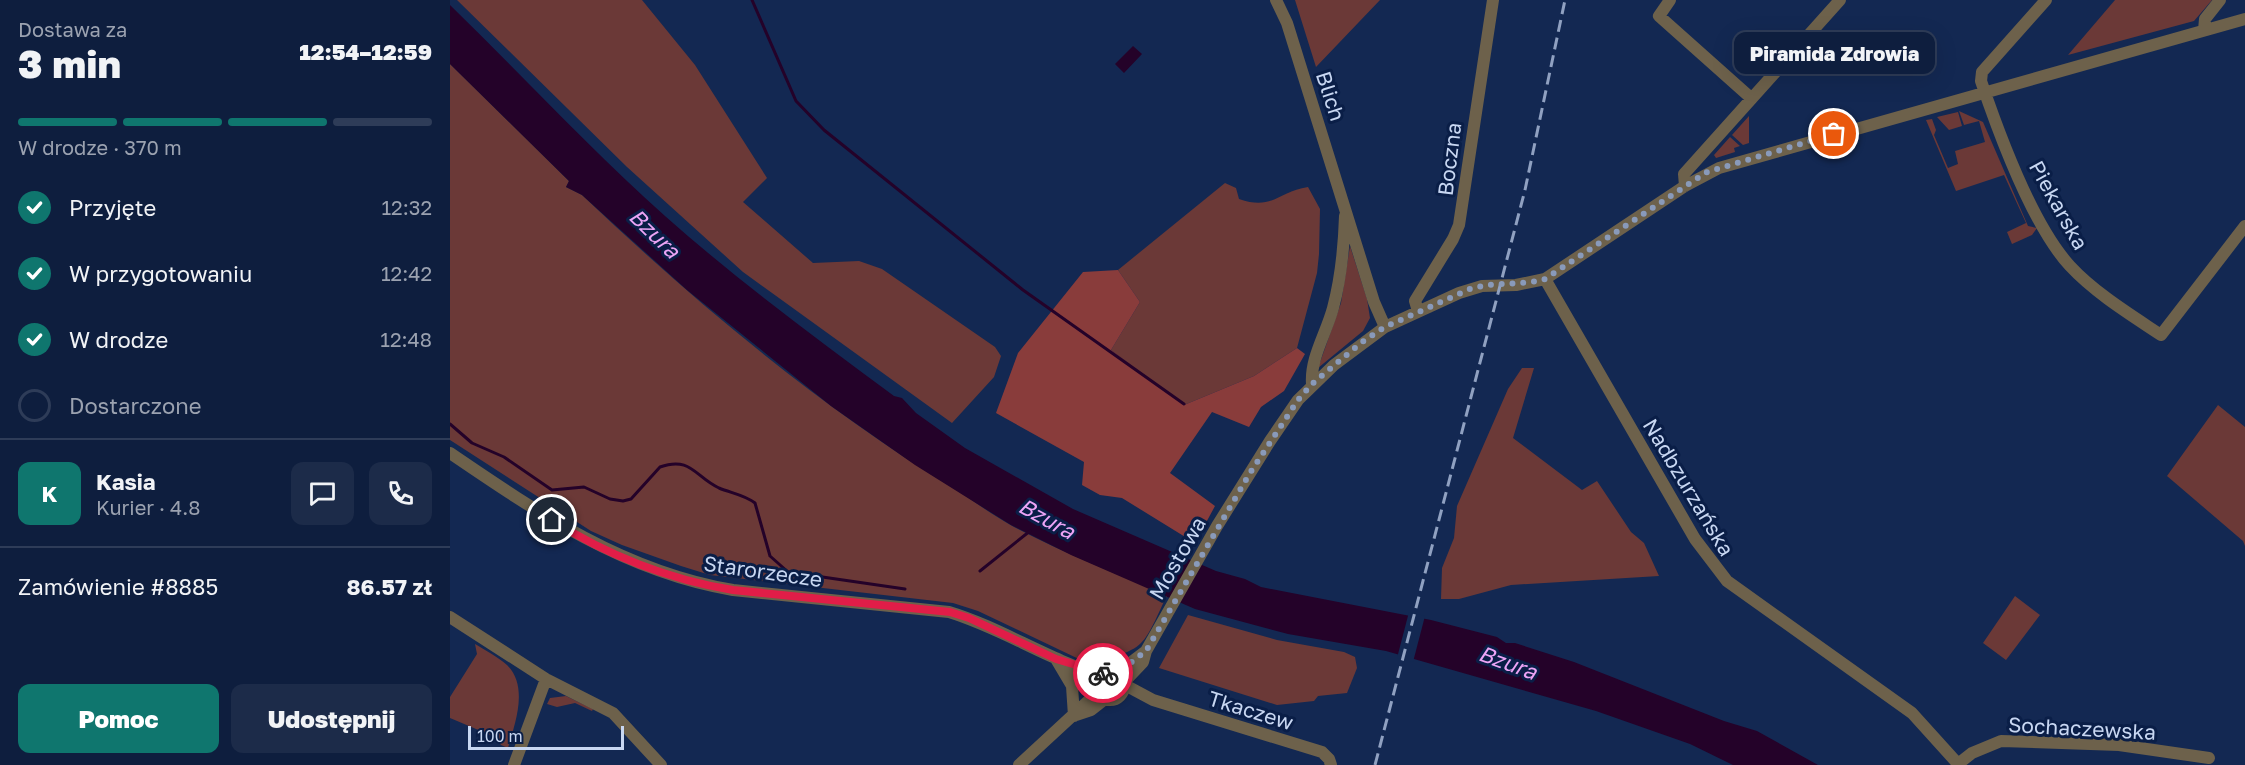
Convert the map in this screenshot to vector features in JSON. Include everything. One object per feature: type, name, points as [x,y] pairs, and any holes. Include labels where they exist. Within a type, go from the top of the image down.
[{"type":"street","name":"Blich","points":[[1276,0],[1287,23],[1345,206],[1349,238],[1385,327]]},
{"type":"street","name":"Boczna","points":[[1419,311],[1414,301],[1453,239],[1461,216],[1477,95],[1493,0]]},
{"type":"street","points":[[1670,0],[1659,16],[1751,98]]},
{"type":"street","points":[[1685,186],[1684,174],[1840,0]]},
{"type":"street","points":[[1985,91],[1982,72],[2046,0]]},
{"type":"street","points":[[2204,30],[2205,19],[2220,0]]},
{"type":"street","points":[[1545,279],[1707,172],[1744,159],[2245,19]]},
{"type":"street","name":"Piekarska","points":[[1985,91],[2028,196],[2048,233],[2070,266],[2161,335],[2245,226]]},
{"type":"street","name":"Blich","points":[[1312,384],[1315,358],[1336,295],[1349,238]]},
{"type":"street","name":"Mostowa","points":[[1122,684],[1143,662],[1147,649],[1217,526],[1276,432],[1312,384],[1362,342],[1385,327],[1419,311],[1482,286],[1516,285],[1545,279]]},
{"type":"street","name":"Nadbzurzańska","points":[[1545,279],[1695,540],[1715,569],[1727,581],[1912,713],[1958,765]]},
{"type":"street","name":"Starorzecze","points":[[450,453],[569,531],[621,556],[656,569],[698,583],[733,590],[950,612],[969,618],[1056,659],[1100,688]]},
{"type":"street","points":[[450,617],[546,680],[613,713],[662,765]]},
{"type":"street","points":[[1056,659],[1072,686],[1074,716]]},
{"type":"street","points":[[1019,765],[1074,716],[1100,688],[1109,671],[1122,684],[1115,699],[1100,688]]},
{"type":"street","points":[[514,765],[546,680]]},
{"type":"street","name":"Tkaczew","points":[[1122,684],[1153,700],[1322,752],[1331,765]]},
{"type":"street","name":"Sochaczewska","points":[[1958,765],[1972,753],[2001,741],[2119,745],[2209,758]]},
{"type":"shaded area","points":[[457,0],[642,0],[695,65],[767,178],[743,202],[813,263],[859,261],[882,269],[995,347],[1001,356],[994,377],[952,423],[743,272],[627,167]]},
{"type":"shaded area","points":[[1295,0],[1380,0],[1316,67]]},
{"type":"shaded area","points":[[2115,0],[2212,0],[2194,21],[2068,55]]},
{"type":"shaded area","points":[[450,64],[569,181],[566,187],[582,195],[715,314],[808,389],[906,458],[1007,523],[1051,546],[1167,596],[1145,639],[1136,647],[1114,657],[1083,661],[978,611],[953,603],[710,575],[622,545],[591,531],[450,440]]},
{"type":"shaded area","points":[[1959,111],[1983,122],[2028,226],[2037,228],[2032,235],[2012,244],[2007,232],[2026,223],[2004,175],[1956,191],[1926,120],[1932,119],[1936,130],[1934,135],[1948,168],[1958,164],[1955,151],[1985,142],[1979,121],[1964,125]]},
{"type":"shaded area","points":[[1958,112],[1962,126],[1949,130],[1937,117]]},
{"type":"shaded area","points":[[1749,116],[1749,143],[1743,145],[1732,135]]},
{"type":"shaded area","points":[[1730,137],[1740,146],[1734,148],[1735,152],[1716,158],[1714,155]]},
{"type":"shaded area","points":[[1225,183],[1236,188],[1239,199],[1260,203],[1308,187],[1320,209],[1317,273],[1297,348],[1254,376],[1184,405],[1111,350],[1140,302],[1118,270]]},
{"type":"shaded area","points":[[1350,246],[1367,299],[1370,318],[1363,331],[1318,368],[1341,303]]},
{"type":"shaded area","points":[[1118,270],[1140,302],[1111,350],[1184,405],[1254,376],[1297,348],[1305,354],[1284,391],[1261,407],[1249,427],[1212,412],[1170,473],[1215,506],[1195,543],[1122,498],[1100,495],[1082,485],[1084,462],[996,413],[1018,353],[1083,272]]},
{"type":"shaded area","points":[[1522,368],[1534,368],[1513,438],[1582,490],[1597,481],[1631,532],[1644,543],[1659,576],[1511,585],[1459,599],[1441,599],[1442,568],[1454,538],[1457,506],[1508,389]]},
{"type":"shaded area","points":[[2218,405],[2245,427],[2245,546],[2243,541],[2167,476]]},
{"type":"shaded area","points":[[2015,596],[2040,615],[2006,660],[1983,643]]},
{"type":"shaded area","points":[[1188,615],[1277,640],[1344,652],[1355,657],[1357,668],[1347,693],[1318,696],[1314,701],[1277,705],[1159,668]]},
{"type":"shaded area","points":[[475,644],[496,656],[514,674],[519,694],[514,728],[508,748],[501,745],[495,737],[450,718],[450,697],[477,654]]},
{"type":"shaded area","points":[[566,696],[593,709],[592,711],[575,703],[557,707],[547,704],[550,698]]},
{"type":"water","name":"Bzura","points":[[450,5],[610,165],[720,263],[894,396],[902,398],[916,413],[965,448],[1073,509],[1216,571],[1245,579],[1261,587],[1431,620],[1497,637],[1506,643],[1515,643],[1574,662],[1724,721],[1757,731],[1818,765],[1733,765],[1690,744],[1596,711],[1386,651],[1288,634],[1195,609],[1071,555],[1011,525],[915,465],[831,406],[687,290],[582,195],[566,187],[569,181],[450,64]]},
{"type":"water","points":[[1133,46],[1142,54],[1124,73],[1115,64]]},
{"type":"pier","points":[[1409,612],[1425,616],[1413,662],[1397,658]]},
{"type":"waterway","points":[[752,0],[796,101],[824,130],[1023,290],[1184,404]]},
{"type":"waterway","points":[[450,424],[472,443],[504,457],[552,490],[584,487],[610,499],[623,501],[631,499],[660,467],[670,464],[686,466],[719,488],[755,503],[770,556],[788,572],[905,589]]},
{"type":"waterway","name":"Bzura","points":[[980,571],[1030,531]]},
{"type":"railway","points":[[1375,765],[1525,190],[1565,0]]},
{"type":"way so far","points":[[1103,673],[1109,671],[1117,673],[1146,651],[1217,526],[1298,400],[1312,384],[1362,342],[1385,327],[1470,289],[1493,285],[1527,284],[1545,279],[1707,172],[1744,159],[1834,134]]},
{"type":"place","name":"Piramida Zdrowia","points":[[1834,134]]},
{"type":"route","points":[[552,520],[594,545],[698,583],[733,590],[950,612],[969,618],[1056,659],[1101,675],[1103,673]]}]
